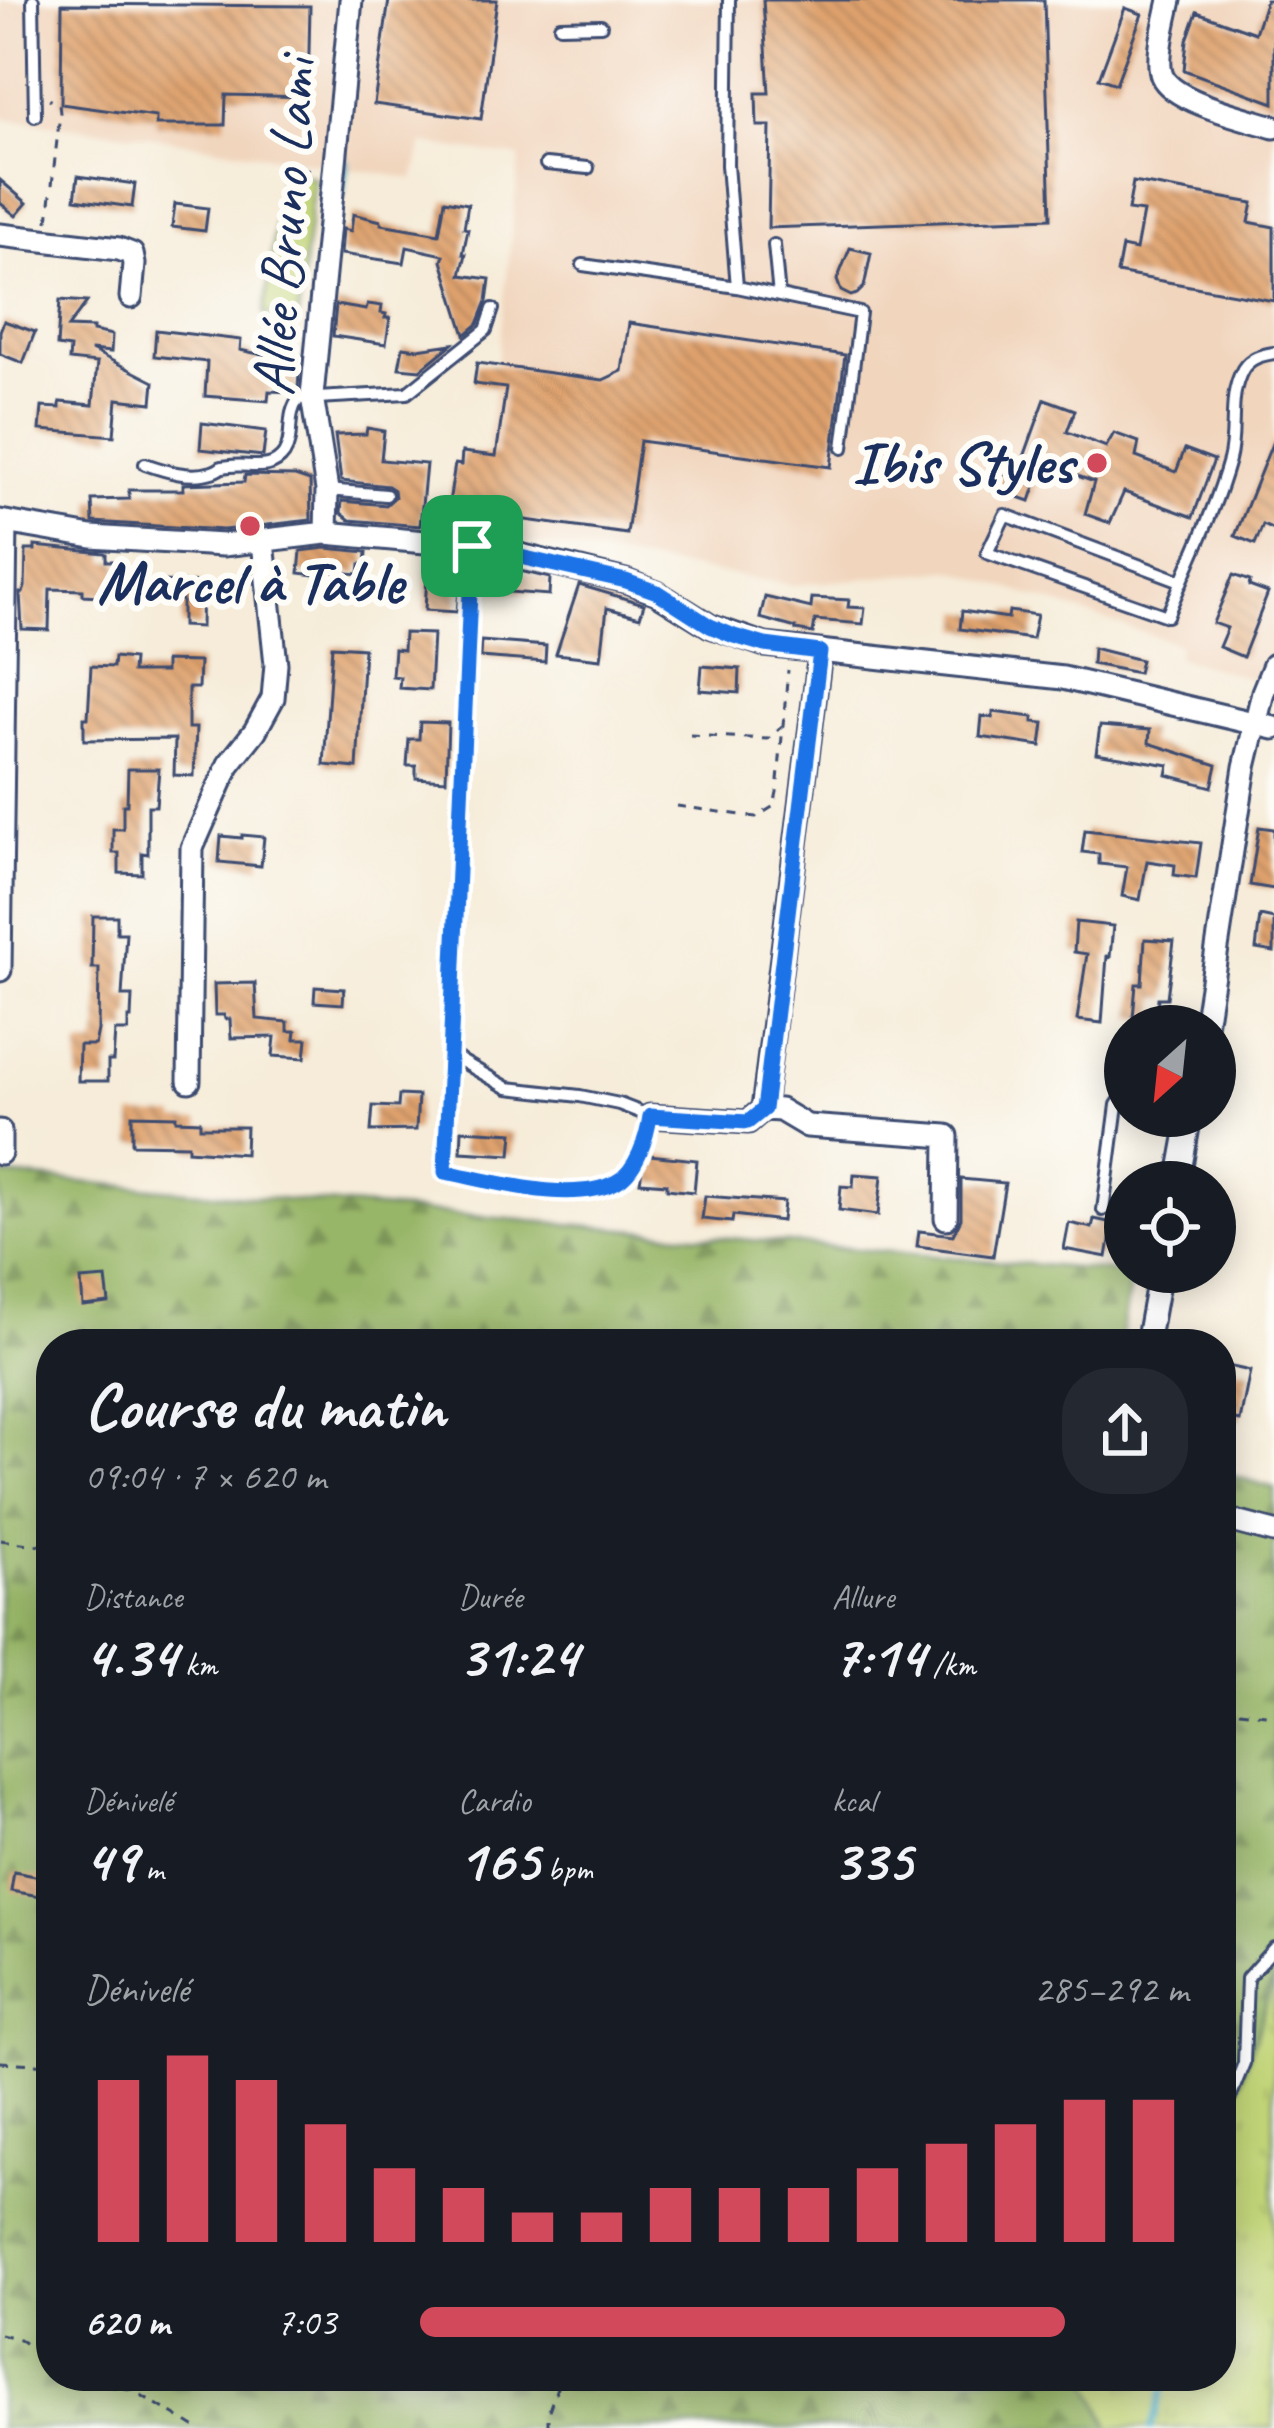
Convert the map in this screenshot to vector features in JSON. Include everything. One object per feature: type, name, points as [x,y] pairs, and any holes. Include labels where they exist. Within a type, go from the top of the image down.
[{"type":"street","name":"Allée Bruno Lami","points":[[326,532],[327,490],[311,396],[351,0]]},
{"type":"street","points":[[1170,0],[1162,78],[1183,95],[1274,127]]},
{"type":"street","points":[[0,235],[132,254],[131,297]]},
{"type":"street","points":[[0,970],[3,522],[92,537],[223,545],[326,532],[472,546],[626,581],[657,592],[710,626],[790,650],[1063,678],[1264,725]]},
{"type":"street","points":[[189,1081],[192,848],[229,764],[273,698],[276,664],[263,542]]},
{"type":"street","points":[[764,1109],[820,652]]},
{"type":"street","points":[[1208,1005],[1245,767],[1264,725],[1274,665]]},
{"type":"street","points":[[650,1116],[748,1122],[764,1109],[780,1110],[807,1126],[946,1136],[946,1218]]},
{"type":"street","points":[[0,1131],[0,1153]]},
{"type":"street","points":[[1148,1329],[1155,1293]]},
{"type":"street","points":[[1236,1522],[1274,1532]]},
{"type":"lane","points":[[34,0],[34,116]]},
{"type":"lane","points":[[729,0],[727,165],[736,287]]},
{"type":"lane","points":[[560,26],[601,25]]},
{"type":"lane","points":[[546,164],[588,168]]},
{"type":"lane","points":[[774,244],[779,296]]},
{"type":"lane","points":[[583,265],[736,287],[860,314],[843,448]]},
{"type":"lane","points":[[145,464],[198,475],[223,466],[261,467],[282,458],[292,406],[299,399],[415,389],[486,330],[493,309]]},
{"type":"lane","points":[[1181,580],[1005,515],[987,553],[1167,616],[1208,524],[1230,455],[1240,374],[1247,363],[1274,353]]},
{"type":"lane","points":[[327,490],[386,495]]},
{"type":"lane","points":[[451,1055],[508,1088],[580,1096],[650,1116],[641,1152],[619,1181],[577,1192],[523,1188],[445,1172],[472,546]]},
{"type":"lane","points":[[1103,1210],[1113,1137]]},
{"type":"lane","points":[[1236,2083],[1244,2063],[1247,1978],[1274,1948]]},
{"type":"path","points":[[34,98],[53,100],[60,113],[46,240]]},
{"type":"path","points":[[282,166],[333,172]]},
{"type":"path","points":[[677,806],[756,817],[774,806],[790,650]]},
{"type":"path","points":[[690,735],[768,739],[783,725]]},
{"type":"path","points":[[0,1540],[36,1545]]},
{"type":"path","points":[[1236,1710],[1274,1715]]},
{"type":"path","points":[[0,2062],[36,2065]]},
{"type":"path","points":[[0,2334],[36,2351]]},
{"type":"path","points":[[134,2391],[196,2428]]},
{"type":"path","points":[[548,2428],[556,2391]]},
{"type":"shaded area","points":[[0,0],[1274,0],[1274,682],[1177,657],[1179,644],[952,570],[794,585],[478,535],[520,157],[423,144],[414,179],[142,135],[0,118]]},
{"type":"green space","points":[[282,172],[314,177],[298,318],[264,315]]},
{"type":"green space","points":[[0,1175],[1104,1271],[1104,1293],[1129,1293],[1123,1329],[36,1329],[36,2391],[1094,2391],[1110,2428],[0,2428]]},
{"type":"green space","points":[[1236,1477],[1274,1488],[1274,1978],[1236,2095]]},
{"type":"green space","points":[[1274,1978],[1274,2428],[1110,2428],[1094,2391],[1236,2391],[1236,2095]]},
{"type":"building","points":[[389,0],[497,0],[481,119],[374,104]]},
{"type":"building","points":[[763,0],[1044,0],[1051,218],[768,228],[770,126],[757,126],[756,93],[769,93]]},
{"type":"building","points":[[1266,0],[1274,0],[1274,103],[1184,70],[1187,40],[1197,12],[1255,33]]},
{"type":"building","points":[[62,4],[310,6],[308,97],[226,95],[225,125],[156,125],[156,117],[61,104]]},
{"type":"building","points":[[1125,8],[1142,14],[1116,84],[1099,78]]},
{"type":"building","points":[[78,176],[135,184],[132,207],[75,199]]},
{"type":"building","points":[[0,180],[27,203],[16,216],[0,203]]},
{"type":"building","points":[[1133,182],[1253,203],[1249,222],[1274,227],[1274,301],[1117,273],[1122,247],[1136,250],[1143,212],[1128,210]]},
{"type":"building","points":[[445,200],[468,204],[461,275],[490,279],[478,324],[465,335],[444,255],[407,247],[404,263],[341,254],[343,229],[351,231],[353,214],[439,234]]},
{"type":"building","points":[[175,204],[208,208],[205,231],[172,227]]},
{"type":"building","points":[[850,248],[871,253],[864,287],[851,296],[841,291],[837,280]]},
{"type":"building","points":[[60,300],[87,302],[68,327],[112,335],[111,352],[91,350],[154,382],[152,403],[117,399],[114,436],[40,430],[42,407],[60,408],[60,402],[93,405],[97,363],[69,360],[70,348],[57,346]]},
{"type":"building","points":[[368,304],[382,306],[381,313],[390,318],[386,344],[333,336],[336,305],[366,310]]},
{"type":"building","points":[[4,321],[35,332],[23,363],[0,354]]},
{"type":"building","points":[[629,323],[845,355],[831,467],[640,441],[627,534],[468,512],[465,531],[445,529],[455,464],[461,465],[462,452],[496,456],[506,388],[474,384],[477,363],[603,380],[622,371]]},
{"type":"building","points":[[156,330],[241,340],[240,350],[277,358],[276,370],[299,372],[298,389],[269,391],[268,401],[205,396],[207,362],[154,356]]},
{"type":"building","points":[[452,344],[420,370],[399,368],[403,347]]},
{"type":"building","name":"Ibis Styles","points":[[1045,399],[1075,410],[1067,432],[1106,447],[1114,433],[1139,442],[1136,457],[1176,472],[1185,449],[1214,460],[1193,517],[1124,492],[1110,523],[1085,514],[1094,482],[1043,463],[1030,501],[990,487],[996,471],[1016,479]]},
{"type":"building","points":[[202,423],[266,431],[263,456],[200,449]]},
{"type":"building","points":[[367,428],[384,431],[381,460],[426,464],[420,526],[350,520],[341,513],[342,501],[386,505],[395,497],[388,486],[341,481],[335,435],[366,434]]},
{"type":"building","points":[[1273,441],[1274,530],[1263,525],[1255,544],[1235,536]]},
{"type":"building","points":[[245,475],[295,476],[310,481],[311,520],[223,530],[93,522],[92,500],[129,499],[129,490],[183,490],[183,484],[244,482]]},
{"type":"building","points":[[35,546],[104,553],[106,561],[119,561],[118,597],[50,589],[49,630],[22,629],[20,593],[25,587],[26,550],[35,550]]},
{"type":"building","points":[[301,551],[367,552],[366,565],[360,564],[359,574],[299,573]]},
{"type":"building","points":[[428,557],[462,560],[457,612],[425,610]]},
{"type":"building","points":[[481,562],[550,578],[549,595],[480,590]]},
{"type":"building","points":[[1233,575],[1268,593],[1243,657],[1219,647],[1227,628],[1213,623]]},
{"type":"building","points":[[161,581],[202,583],[201,627],[182,626],[182,600],[160,599]]},
{"type":"building","points":[[579,585],[644,604],[640,617],[607,608],[601,659],[556,654]]},
{"type":"building","points":[[765,597],[811,608],[812,598],[849,600],[848,607],[865,608],[863,624],[815,620],[813,633],[796,630],[760,618]]},
{"type":"building","points":[[962,611],[1008,618],[1009,611],[1037,615],[1032,639],[960,629]]},
{"type":"building","points":[[404,633],[433,634],[430,690],[399,688],[400,677],[392,676],[394,649],[403,650]]},
{"type":"building","points":[[481,641],[546,646],[545,662],[480,657]]},
{"type":"building","points":[[332,646],[364,648],[357,768],[324,765]]},
{"type":"building","points":[[1093,648],[1141,660],[1138,673],[1092,664]]},
{"type":"building","points":[[114,657],[133,659],[132,672],[165,672],[165,661],[199,662],[198,688],[188,688],[188,728],[196,728],[194,776],[174,775],[175,739],[84,740],[91,666],[113,667]]},
{"type":"building","points":[[702,666],[740,669],[739,693],[700,690]]},
{"type":"building","points":[[993,712],[1044,723],[1041,746],[980,737],[982,716],[993,718]]},
{"type":"building","points":[[420,722],[448,723],[446,780],[416,778],[416,766],[407,766],[409,739],[419,739]]},
{"type":"building","points":[[1100,726],[1150,730],[1149,743],[1217,765],[1212,787],[1167,775],[1169,765],[1096,753]]},
{"type":"building","points":[[128,769],[159,769],[156,806],[148,806],[148,854],[142,853],[142,874],[119,873],[119,853],[113,853],[113,829],[123,829]]},
{"type":"building","points":[[1259,827],[1274,829],[1274,889],[1250,885]]},
{"type":"building","points":[[1085,830],[1201,843],[1196,878],[1174,875],[1175,865],[1147,861],[1140,900],[1122,896],[1127,867],[1099,864],[1099,854],[1082,852]]},
{"type":"building","points":[[221,836],[264,837],[261,866],[219,862]]},
{"type":"building","points":[[93,916],[117,916],[117,933],[126,933],[122,996],[132,996],[131,1018],[128,1031],[115,1031],[108,1081],[78,1081],[79,1045],[95,1045],[98,1030],[99,968],[92,968]]},
{"type":"building","points":[[1260,916],[1274,919],[1274,952],[1256,949]]},
{"type":"building","points":[[1076,922],[1113,926],[1102,1023],[1077,1020],[1087,954],[1074,952]]},
{"type":"building","points":[[1145,939],[1174,941],[1167,998],[1158,998],[1157,1005],[1134,1005],[1136,984],[1142,984]]},
{"type":"building","points":[[255,983],[257,1019],[288,1022],[288,1031],[296,1031],[295,1039],[307,1039],[305,1058],[273,1056],[275,1037],[231,1038],[230,1019],[215,1015],[214,984]]},
{"type":"building","points":[[315,987],[344,989],[343,1004],[314,1002]]},
{"type":"building","points":[[399,1095],[418,1096],[416,1130],[371,1131],[373,1106],[398,1107]]},
{"type":"building","points":[[132,1115],[176,1116],[176,1120],[200,1121],[200,1127],[246,1127],[245,1154],[188,1150],[188,1145],[132,1144]]},
{"type":"building","points":[[462,1130],[513,1133],[511,1155],[461,1152]]},
{"type":"building","points":[[649,1155],[697,1160],[694,1192],[640,1182]]},
{"type":"building","points":[[854,1174],[882,1176],[878,1215],[839,1210],[841,1186],[853,1187]]},
{"type":"building","points":[[961,1179],[1005,1183],[993,1256],[917,1246],[919,1231],[953,1235],[961,1219]]},
{"type":"building","points":[[705,1196],[784,1202],[782,1221],[733,1215],[732,1222],[702,1219]]},
{"type":"building","points":[[1094,1219],[1104,1221],[1104,1256],[1064,1249],[1069,1223],[1092,1228]]},
{"type":"building","points":[[106,1278],[109,1303],[83,1306],[81,1280]]},
{"type":"building","points":[[1236,1368],[1250,1371],[1240,1421],[1236,1420]]},
{"type":"building","points":[[14,1872],[36,1876],[36,1895],[11,1891]]},
{"type":"waterway","points":[[341,159],[347,161],[342,195]]},
{"type":"waterway","points":[[1151,2428],[1163,2391]]},
{"type":"place","name":"Ibis Styles","points":[[1097,463]]},
{"type":"place","name":"Marcel à Table","points":[[250,526]]},
{"type":"route","points":[[472,546],[604,574],[657,592],[734,636],[820,652],[764,1109],[748,1122],[650,1116],[641,1152],[619,1181],[577,1192],[523,1188],[445,1172],[472,546]]}]
